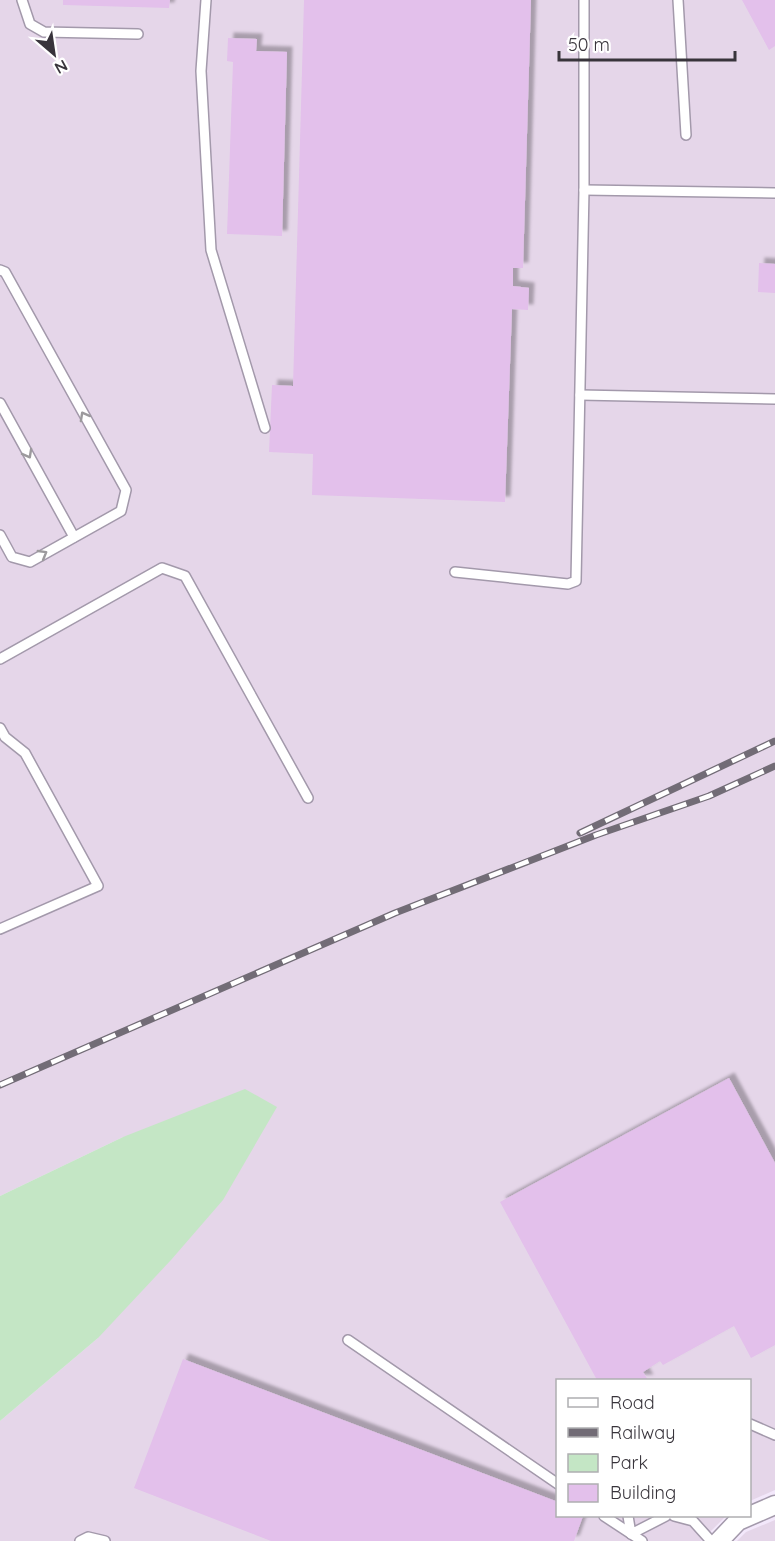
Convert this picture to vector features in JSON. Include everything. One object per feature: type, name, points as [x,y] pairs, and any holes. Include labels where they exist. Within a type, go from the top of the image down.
[{"type":"street","points":[[751,1515],[775,1505]]},
{"type":"street","points":[[719,1541],[738,1521],[747,1517]]},
{"type":"lane","points":[[22,0],[30,24],[44,32],[138,34]]},
{"type":"lane","points":[[206,0],[201,71],[211,250],[266,428]]},
{"type":"lane","points":[[455,572],[568,584],[576,581],[584,190],[584,0]]},
{"type":"lane","points":[[678,0],[686,135]]},
{"type":"lane","points":[[584,190],[775,193]]},
{"type":"lane","points":[[0,270],[5,272],[126,490],[121,511],[30,562],[12,557],[0,535]]},
{"type":"lane","points":[[580,395],[775,399]]},
{"type":"lane","points":[[0,403],[74,537]]},
{"type":"lane","points":[[0,659],[162,568],[185,576],[308,798]]},
{"type":"lane","points":[[0,728],[5,737],[25,753],[98,886],[0,929]]},
{"type":"lane","points":[[348,1340],[556,1483]]},
{"type":"lane","points":[[751,1424],[775,1435]]},
{"type":"lane","points":[[607,1517],[642,1541]]},
{"type":"lane","points":[[628,1517],[631,1534]]},
{"type":"lane","points":[[631,1534],[662,1517]]},
{"type":"lane","points":[[680,1517],[693,1521],[711,1541]]},
{"type":"lane","points":[[80,1541],[88,1537],[105,1541]]},
{"type":"shaded area","points":[[0,0],[775,0],[775,1490],[751,1501],[751,1379],[556,1379],[556,1517],[725,1517],[701,1541],[0,1541],[0,1421],[98,1338],[123,1137],[0,1196]]},
{"type":"shaded area","points":[[775,1520],[775,1541],[737,1541],[746,1532]]},
{"type":"green space","points":[[245,1089],[277,1107],[223,1200],[98,1338],[0,1421],[0,1196],[123,1137]]},
{"type":"building","points":[[63,0],[170,0],[169,8],[63,5]]},
{"type":"building","points":[[304,0],[531,0],[523,268],[513,268],[513,286],[529,288],[528,310],[512,309],[505,502],[312,495],[313,454],[269,452],[272,385],[293,386]]},
{"type":"building","points":[[742,0],[775,0],[775,46],[769,50]]},
{"type":"building","points":[[228,38],[257,39],[256,51],[287,52],[282,236],[227,234],[233,62],[227,61]]},
{"type":"building","points":[[759,263],[775,264],[775,293],[758,292]]},
{"type":"building","points":[[729,1078],[775,1163],[775,1345],[751,1358],[734,1326],[663,1365],[660,1361],[643,1372],[647,1379],[596,1379],[500,1202]]},
{"type":"building","points":[[183,1359],[556,1501],[556,1517],[583,1517],[574,1541],[271,1541],[134,1488]]},
{"type":"railway","points":[[580,833],[775,741]]},
{"type":"railway","points":[[0,1085],[395,913],[596,835],[709,796],[775,766]]}]
